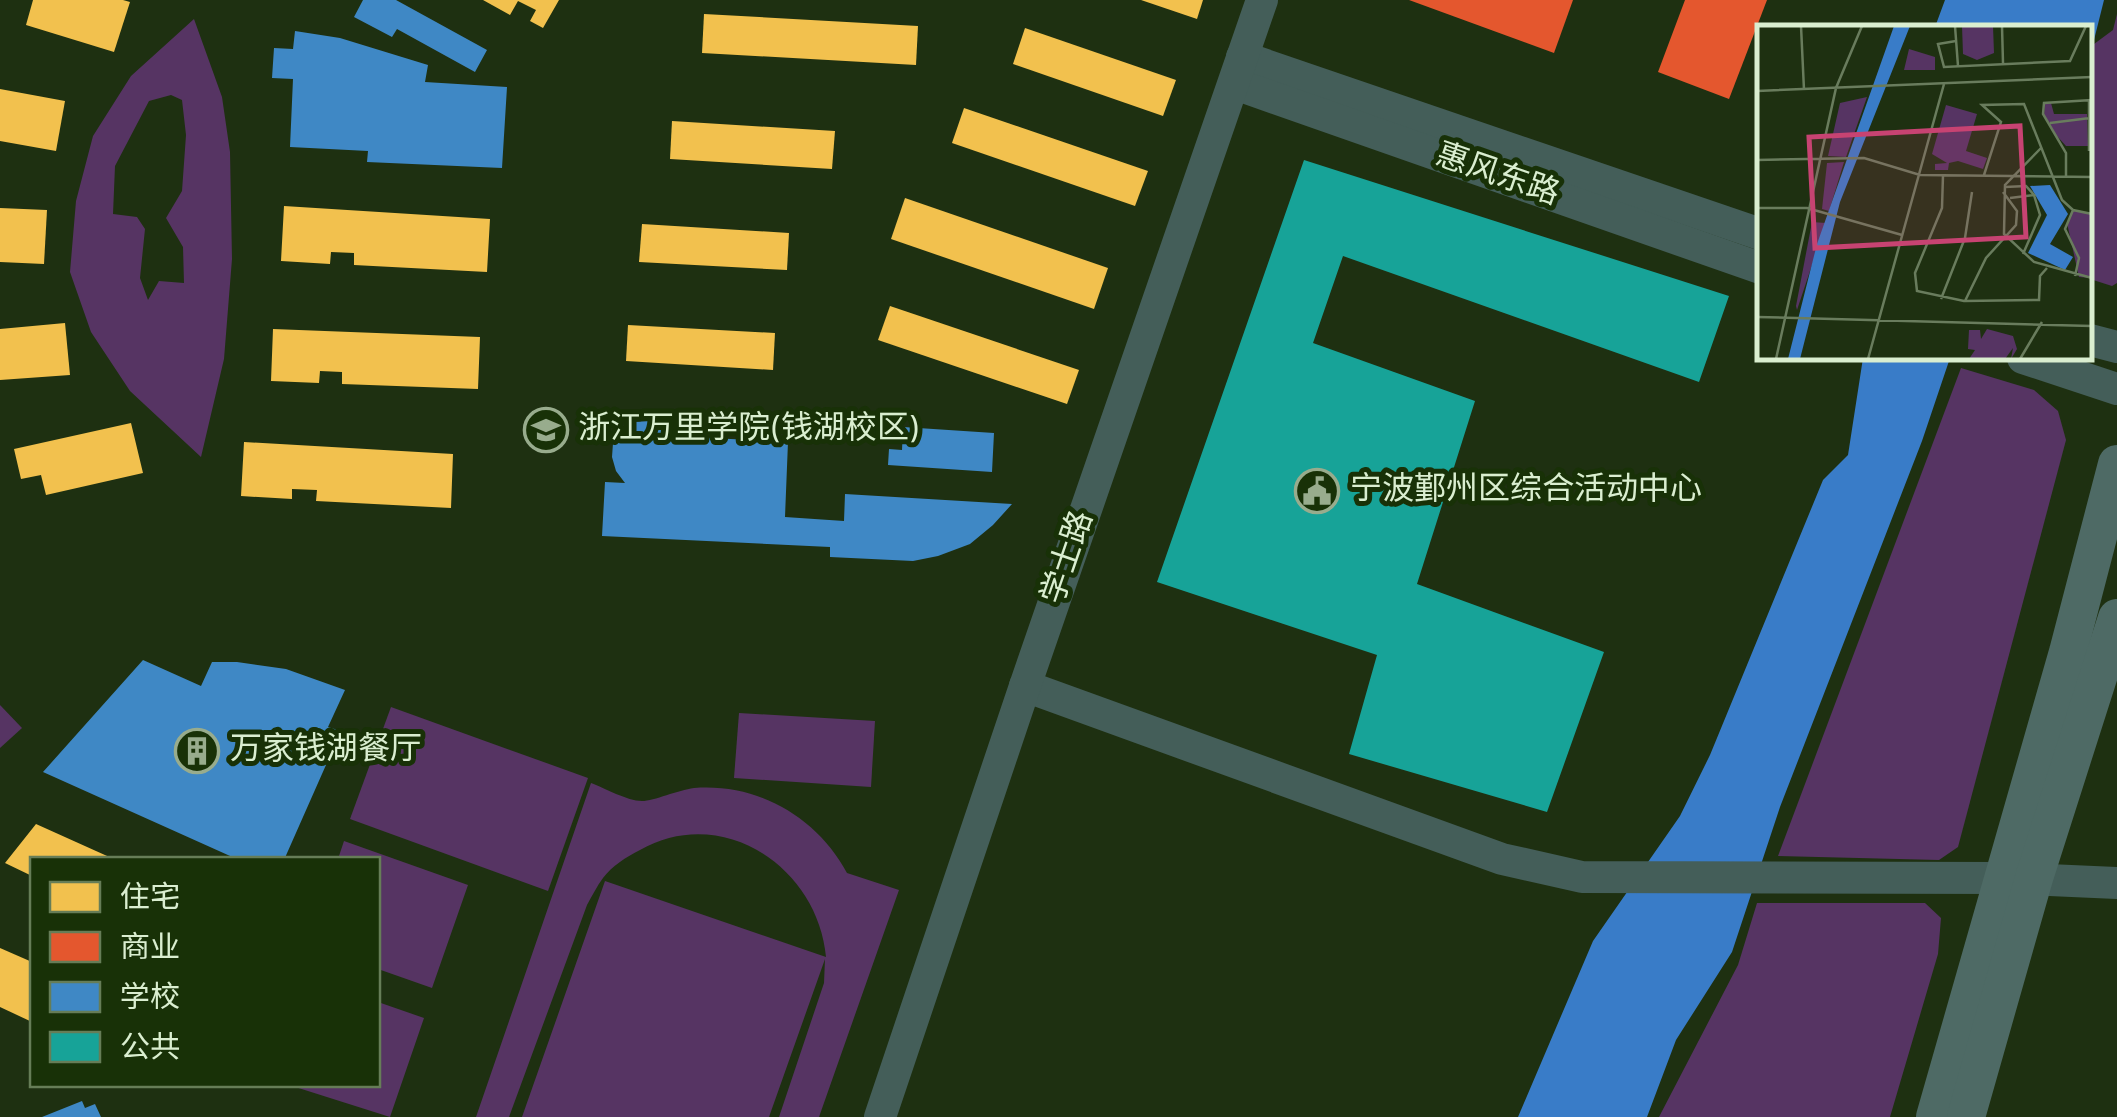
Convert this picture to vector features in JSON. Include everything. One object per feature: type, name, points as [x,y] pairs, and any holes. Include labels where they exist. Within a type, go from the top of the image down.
[{"type":"main road","points":[[1966,1117],[2117,464]]},
{"type":"main road","points":[[1936,1117],[2019,878],[2117,618]]},
{"type":"street","name":"学士路","points":[[880,1117],[1262,0]]},
{"type":"street","name":"惠风东路","points":[[1238,71],[1757,233]]},
{"type":"street","name":"惠风东路","points":[[1238,71],[1757,267]]},
{"type":"street","points":[[2092,341],[2117,348]]},
{"type":"street","points":[[2029,360],[2117,389]]},
{"type":"street","points":[[1025,686],[1502,859],[1582,877],[2019,878],[2117,883]]},
{"type":"shaded area","points":[[2117,14],[2117,283],[2112,286],[2092,280],[2092,46],[2113,30]]},
{"type":"shaded area","points":[[194,19],[222,97],[230,152],[232,259],[224,359],[201,457],[130,391],[91,332],[70,272],[76,201],[93,136],[131,76]],"holes":[[[171,95],[182,100],[186,135],[182,191],[166,218],[183,247],[184,283],[159,281],[148,300],[140,278],[145,229],[137,217],[113,214],[115,166],[149,101]]]},
{"type":"shaded area","points":[[1961,368],[2034,390],[2058,411],[2066,440],[1958,847],[1939,860],[1778,856]]},
{"type":"shaded area","points":[[0,705],[22,728],[0,748]]},
{"type":"shaded area","points":[[391,707],[588,778],[548,891],[350,819]]},
{"type":"shaded area","points":[[739,713],[875,721],[871,787],[734,778]]},
{"type":"shaded area","points":[[591,783],[642,801],[694,788],[741,791],[763,798],[802,820],[819,835],[847,873],[899,890],[819,1117],[779,1117],[824,983],[825,959],[769,1117],[522,1117],[605,881],[826,957],[819,925],[805,896],[786,872],[761,852],[733,840],[703,834],[671,837],[640,850],[603,878],[587,905],[509,1117],[476,1117]]},
{"type":"shaded area","points":[[344,841],[468,885],[432,988],[380,970],[380,857],[339,857]]},
{"type":"shaded area","points":[[1757,903],[1925,903],[1941,918],[1938,954],[1890,1117],[1659,1117],[1738,965]]},
{"type":"shaded area","points":[[380,1003],[424,1018],[390,1117],[295,1087],[380,1087]]},
{"type":"water","points":[[1945,0],[2104,0],[2093,44],[2092,25],[1936,25]]},
{"type":"water","points":[[1863,360],[1949,360],[1922,441],[1780,807],[1732,952],[1676,1040],[1647,1117],[1518,1117],[1593,941],[1680,816],[1710,755],[1823,480],[1848,455]]},
{"type":"building: 住宅","points":[[33,0],[130,2],[114,52],[26,25]]},
{"type":"building: 住宅","points":[[483,0],[559,0],[543,28],[530,21],[536,10],[518,1],[510,15]]},
{"type":"building: 住宅","points":[[1141,0],[1203,0],[1197,19]]},
{"type":"building: 住宅","points":[[704,14],[918,26],[916,65],[702,53]]},
{"type":"building: 住宅","points":[[1025,28],[1176,80],[1163,116],[1013,64]]},
{"type":"building: 住宅","points":[[0,89],[65,101],[56,151],[0,141]]},
{"type":"building: 住宅","points":[[964,108],[1148,171],[1135,206],[952,143]]},
{"type":"building: 住宅","points":[[672,121],[835,131],[832,169],[670,159]]},
{"type":"building: 住宅","points":[[905,198],[1108,268],[1094,309],[891,239]]},
{"type":"building: 住宅","points":[[284,206],[490,219],[487,272],[354,265],[354,253],[331,252],[330,264],[281,261]]},
{"type":"building: 住宅","points":[[0,208],[47,210],[44,264],[0,262]]},
{"type":"building: 住宅","points":[[642,224],[789,233],[787,270],[639,262]]},
{"type":"building: 住宅","points":[[890,306],[1079,370],[1067,404],[878,340]]},
{"type":"building: 住宅","points":[[65,323],[70,375],[0,380],[0,329]]},
{"type":"building: 住宅","points":[[628,325],[775,333],[773,370],[626,361]]},
{"type":"building: 住宅","points":[[273,329],[480,337],[478,389],[342,384],[342,372],[320,371],[319,383],[271,381]]},
{"type":"building: 住宅","points":[[131,423],[143,473],[46,495],[41,475],[21,479],[14,449]]},
{"type":"building: 住宅","points":[[244,442],[453,454],[451,508],[316,501],[317,490],[292,489],[292,499],[241,496]]},
{"type":"building: 住宅","points":[[36,824],[109,857],[30,857],[30,875],[5,863]]},
{"type":"building: 住宅","points":[[0,948],[30,961],[30,1021],[0,1007]]},
{"type":"building: 商业","points":[[1409,0],[1573,0],[1554,53]]},
{"type":"building: 商业","points":[[1685,0],[1767,0],[1729,99],[1658,72]]},
{"type":"building: 学校","points":[[363,0],[396,0],[487,50],[475,72],[397,29],[392,37],[354,17]]},
{"type":"building: 学校","points":[[295,31],[340,38],[428,65],[425,82],[507,87],[502,168],[367,162],[368,151],[290,147],[293,79],[272,78],[274,48],[293,49]]},
{"type":"building: 学校","points":[[634,422],[660,423],[674,436],[788,442],[785,517],[844,521],[845,494],[1012,504],[970,544],[913,561],[830,557],[830,547],[602,536],[605,482],[625,483],[616,471],[613,443],[621,430]]},
{"type":"building: 学校","points":[[903,427],[994,433],[992,472],[888,465],[889,449],[902,450]]},
{"type":"building: 学校","name":"万家钱湖餐厅","points":[[143,660],[201,686],[212,662],[237,662],[286,669],[345,690],[328,727],[341,731],[285,857],[232,857],[43,772]]},
{"type":"building: 学校","points":[[82,1101],[85,1108],[95,1104],[101,1117],[42,1117]]},
{"type":"building: 公共","name":"宁波鄞州区综合活动中心","points":[[1304,160],[1729,296],[1699,382],[1343,256],[1313,343],[1475,401],[1417,584],[1604,652],[1547,812],[1349,754],[1377,655],[1157,582]]},
{"type":"place","name":"浙江万里学院(钱湖校区)","points":[[546,430]]},
{"type":"place","name":"宁波鄞州区综合活动中心","points":[[1317,491]]},
{"type":"place","name":"万家钱湖餐厅","points":[[197,751]]}]
